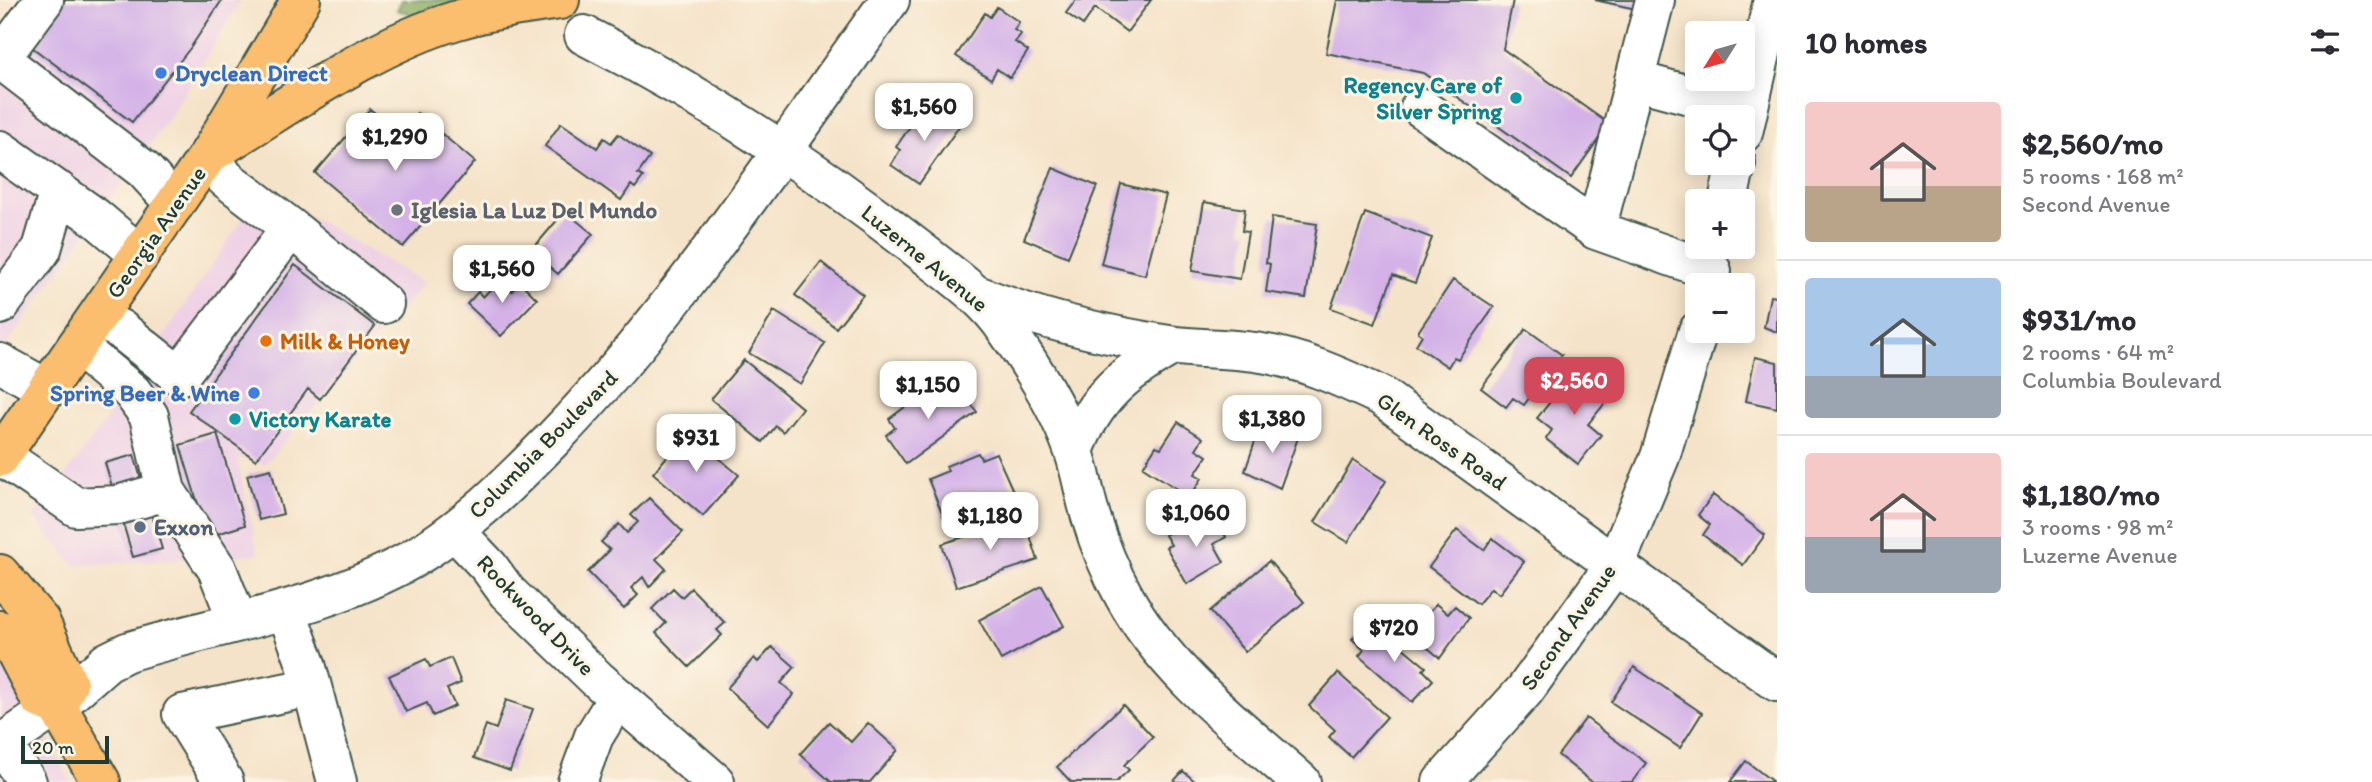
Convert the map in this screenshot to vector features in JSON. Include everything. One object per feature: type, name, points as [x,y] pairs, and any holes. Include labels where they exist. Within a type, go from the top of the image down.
[{"type":"main road","name":"Georgia Avenue","points":[[0,456],[209,154],[302,0]]},
{"type":"main road","points":[[209,154],[375,55],[452,21],[509,7],[560,0]]},
{"type":"main road","points":[[0,574],[40,621],[68,684],[57,706]]},
{"type":"main road","points":[[0,630],[11,643],[40,699],[57,706],[101,782]]},
{"type":"street","points":[[44,0],[0,59],[144,170],[175,204]]},
{"type":"street","name":"Columbia Boulevard","points":[[2,741],[57,706],[107,662],[127,653],[286,610],[362,583],[411,559],[455,531],[533,460],[633,352],[890,0]]},
{"type":"street","points":[[1596,230],[1655,0]]},
{"type":"street","points":[[1749,105],[1773,0]]},
{"type":"street","name":"Luzerne Avenue","points":[[584,34],[637,62],[780,151],[879,218],[975,294],[1004,326],[1060,419],[1074,451],[1091,517],[1106,558],[1142,626],[1211,703],[1301,782]]},
{"type":"street","points":[[1634,80],[1700,105]]},
{"type":"street","points":[[1420,107],[1596,230],[1713,268]]},
{"type":"street","points":[[0,150],[59,191],[140,255]]},
{"type":"street","points":[[209,154],[225,178],[384,304]]},
{"type":"street","points":[[0,305],[42,249],[59,191]]},
{"type":"street","points":[[87,332],[120,329],[179,376],[291,228]]},
{"type":"street","name":"Glen Ross Road","points":[[975,294],[1008,307],[1077,326],[1172,346],[1256,352],[1284,358],[1318,368],[1381,396],[1616,563],[1777,682]]},
{"type":"street","points":[[87,332],[149,416],[166,491],[216,569],[238,621]]},
{"type":"street","name":"Second Avenue","points":[[1442,782],[1525,690],[1616,563],[1660,457],[1694,343]]},
{"type":"street","points":[[1074,451],[1086,421],[1103,397],[1144,362],[1172,346]]},
{"type":"street","points":[[0,363],[47,389]]},
{"type":"street","points":[[0,456],[76,507],[118,505],[166,491]]},
{"type":"street","name":"Rookwood Drive","points":[[455,531],[489,566],[507,592],[618,697],[715,782]]},
{"type":"street","points":[[286,610],[312,687],[337,782]]},
{"type":"street","points":[[223,782],[182,714],[312,687]]},
{"type":"street","points":[[577,782],[594,736],[618,697]]},
{"type":"street","points":[[2,741],[27,782]]},
{"type":"shaded area","points":[[53,0],[241,0],[167,121],[0,353],[0,73]]},
{"type":"shaded area","points":[[263,189],[424,283],[265,464],[237,458],[258,554],[75,566],[33,517],[109,417]]},
{"type":"shaded area","points":[[0,659],[71,782],[0,782]]},
{"type":"green space","points":[[402,0],[491,0],[423,17],[397,10]]},
{"type":"building","points":[[59,0],[222,0],[191,47],[132,122],[25,42]]},
{"type":"building","points":[[1076,0],[1151,0],[1127,32],[1095,8],[1083,25],[1066,13]]},
{"type":"building","name":"Regency Care of Silver Spring","points":[[1337,0],[1513,0],[1503,49],[1609,124],[1571,178],[1423,73],[1326,53]]},
{"type":"building","points":[[1595,0],[1648,0],[1645,11]]},
{"type":"building","points":[[997,7],[1019,22],[1014,30],[1021,34],[1015,42],[1028,51],[1010,78],[997,69],[991,79],[956,56],[985,13],[990,17]]},
{"type":"building","points":[[927,102],[960,125],[919,184],[891,165],[900,150],[896,147]]},
{"type":"building","name":"Iglesia La Luz Del Mundo","points":[[370,109],[400,134],[417,113],[475,162],[403,247],[315,173]]},
{"type":"building","points":[[561,123],[597,148],[604,138],[611,143],[618,134],[650,157],[638,174],[643,177],[635,188],[631,185],[621,200],[545,146]]},
{"type":"building","points":[[1053,168],[1097,186],[1068,257],[1024,239]]},
{"type":"building","points":[[1121,184],[1166,195],[1145,275],[1101,264]]},
{"type":"building","points":[[1204,202],[1245,209],[1242,231],[1248,232],[1240,279],[1192,271]]},
{"type":"building","points":[[565,211],[593,234],[558,274],[531,251]]},
{"type":"building","points":[[1365,213],[1432,238],[1415,283],[1393,275],[1375,324],[1331,308]]},
{"type":"building","points":[[1272,217],[1317,224],[1306,298],[1266,292],[1270,264],[1266,263]]},
{"type":"building","points":[[821,262],[863,295],[836,328],[795,295]]},
{"type":"building","points":[[295,265],[375,326],[320,399],[308,389],[256,460],[189,411]]},
{"type":"building","points":[[500,279],[512,291],[520,282],[537,299],[501,336],[467,304],[478,292],[483,297]]},
{"type":"building","points":[[1453,280],[1494,307],[1458,359],[1454,357],[1448,367],[1416,345],[1422,335],[1418,332]]},
{"type":"building","points":[[1770,296],[1777,297],[1777,332],[1764,327]]},
{"type":"building","points":[[774,311],[825,343],[800,384],[749,353]]},
{"type":"building","points":[[1526,329],[1562,355],[1524,405],[1513,398],[1506,407],[1481,388]]},
{"type":"building","points":[[1755,357],[1777,362],[1777,408],[1746,401]]},
{"type":"building","points":[[744,360],[802,408],[783,432],[776,426],[763,442],[711,399]]},
{"type":"building","points":[[1576,370],[1610,397],[1588,424],[1601,435],[1578,464],[1546,439],[1552,430],[1537,418]]},
{"type":"building","points":[[940,381],[951,395],[960,389],[977,412],[906,464],[886,435],[895,428],[889,419]]},
{"type":"building","points":[[1178,422],[1203,438],[1196,449],[1207,456],[1195,474],[1202,478],[1190,497],[1143,467],[1156,446],[1161,448]]},
{"type":"building","points":[[1266,423],[1299,435],[1280,488],[1245,471],[1257,436],[1262,437]]},
{"type":"building","points":[[688,432],[739,475],[703,516],[653,473]]},
{"type":"building","points":[[217,434],[245,525],[208,537],[180,445]]},
{"type":"building","points":[[978,453],[981,459],[996,453],[1014,493],[945,521],[928,479],[948,471],[946,466]]},
{"type":"building","name":"Exxon","points":[[134,455],[162,549],[133,557],[105,463]]},
{"type":"building","points":[[1353,460],[1386,481],[1348,542],[1315,522]]},
{"type":"building","points":[[271,469],[283,514],[259,520],[247,475]]},
{"type":"building","points":[[1713,495],[1765,535],[1743,565],[1703,535],[1710,525],[1698,515]]},
{"type":"building","points":[[649,498],[683,532],[656,559],[666,569],[649,587],[643,577],[631,588],[638,595],[624,609],[588,572],[610,550],[601,542],[619,524],[627,533],[638,522],[631,515]]},
{"type":"building","points":[[1024,517],[1038,560],[956,587],[942,544]]},
{"type":"building","points":[[1216,518],[1226,537],[1214,544],[1224,562],[1187,584],[1166,547],[1171,545],[1165,535],[1183,525],[1190,532]]},
{"type":"building","points":[[1457,530],[1484,550],[1492,538],[1524,562],[1499,594],[1491,588],[1478,604],[1429,567]]},
{"type":"building","points":[[1269,561],[1304,602],[1245,652],[1210,611]]},
{"type":"building","points":[[1042,586],[1064,626],[1001,660],[979,620]]},
{"type":"building","points":[[673,588],[682,597],[691,588],[725,623],[717,630],[722,635],[689,667],[656,633],[666,623],[652,609]]},
{"type":"building","points":[[1436,604],[1448,614],[1455,606],[1469,618],[1440,658],[1411,634]]},
{"type":"building","points":[[1360,630],[1373,641],[1383,631],[1426,667],[1423,670],[1433,680],[1412,702],[1359,656],[1364,650],[1352,639]]},
{"type":"building","points":[[772,647],[795,667],[781,683],[794,694],[768,725],[727,688],[754,658],[758,662]]},
{"type":"building","points":[[451,658],[461,683],[447,689],[455,706],[433,716],[427,703],[406,712],[389,676],[426,659],[430,667]]},
{"type":"building","points":[[1634,667],[1702,713],[1680,748],[1611,702]]},
{"type":"building","points":[[1338,673],[1387,717],[1351,757],[1329,737],[1335,730],[1309,706]]},
{"type":"building","points":[[506,700],[533,709],[510,771],[474,758],[486,725],[496,729]]},
{"type":"building","points":[[1123,705],[1153,737],[1124,765],[1129,770],[1116,782],[1071,782],[1057,767]]},
{"type":"building","points":[[1586,718],[1646,763],[1632,782],[1592,782],[1558,755]]},
{"type":"building","points":[[829,722],[851,742],[868,723],[898,750],[870,782],[831,782],[800,754]]},
{"type":"building","points":[[1746,761],[1773,782],[1730,782]]},
{"type":"building","points":[[1183,771],[1196,782],[1173,782]]},
{"type":"place","name":"Dryclean Direct","points":[[161,73]]},
{"type":"place","name":"Regency Care of Silver Spring","points":[[1516,98]]},
{"type":"place","name":"Iglesia La Luz Del Mundo","points":[[397,210]]},
{"type":"place","name":"Milk & Honey","points":[[266,341]]},
{"type":"place","name":"Spring Beer & Wine","points":[[254,393]]},
{"type":"place","name":"Victory Karate","points":[[235,419]]},
{"type":"place","name":"Exxon","points":[[140,527]]}]
